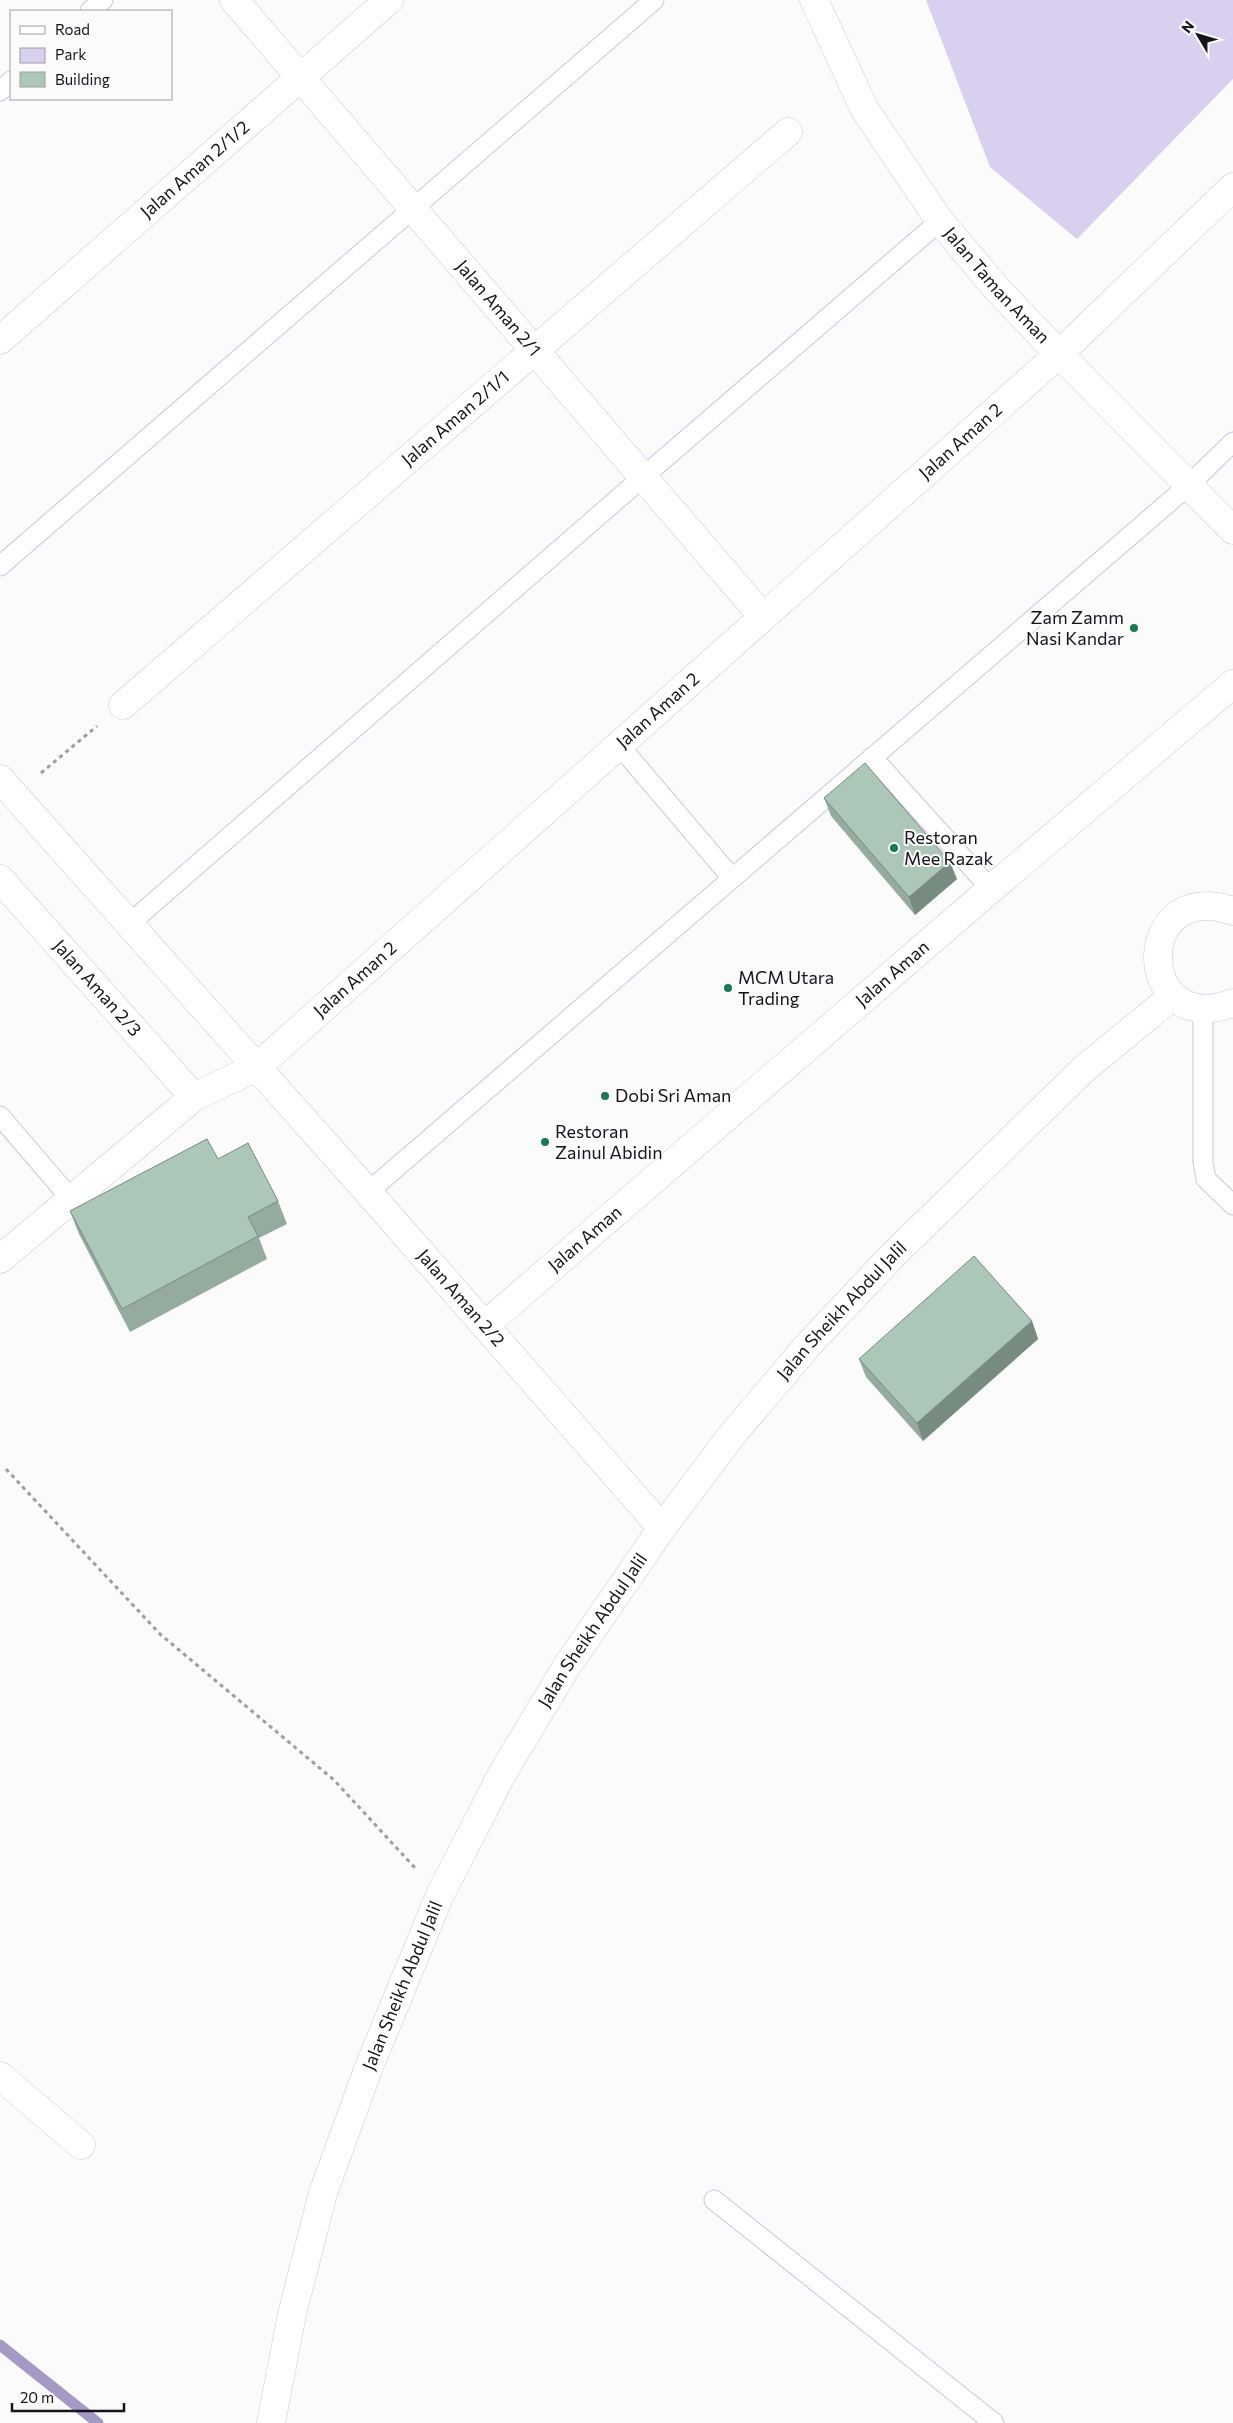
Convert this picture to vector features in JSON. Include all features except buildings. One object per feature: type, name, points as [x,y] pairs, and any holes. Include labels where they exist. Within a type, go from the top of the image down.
[{"type":"street","name":"Jalan Aman 2/1","points":[[234,0],[764,617]]},
{"type":"street","name":"Jalan Aman 2/1/2","points":[[0,340],[301,79],[389,0]]},
{"type":"street","name":"Jalan Taman Aman","points":[[814,0],[865,110],[940,221],[996,288],[1233,530]]},
{"type":"street","name":"Jalan Aman 2/1/1","points":[[123,705],[788,132]]},
{"type":"street","name":"Jalan Aman 2","points":[[0,1259],[194,1097],[257,1067],[1059,354],[1233,187]]},
{"type":"street","name":"Jalan Aman","points":[[485,1325],[991,889],[1233,684]]},
{"type":"street","name":"Jalan Aman 2/2","points":[[7,787],[368,1192],[662,1528]]},
{"type":"street","name":"Jalan Aman 2/3","points":[[0,879],[194,1097]]},
{"type":"street","points":[[1233,911],[1219,906],[1202,905],[1186,910],[1172,920],[1162,934],[1157,950],[1157,967],[1163,982],[1173,996],[1186,1005],[1203,1009],[1219,1008],[1233,1003]]},
{"type":"street","name":"Jalan Sheikh Abdul Jalil","points":[[271,2423],[292,2314],[323,2193],[369,2067],[440,1895],[502,1774],[567,1666],[662,1528],[732,1435],[809,1344],[892,1256],[1084,1068],[1173,996]]},
{"type":"street","points":[[0,2076],[81,2145]]},
{"type":"lane","points":[[91,10],[103,0]]},
{"type":"lane","points":[[0,566],[654,0]]},
{"type":"lane","points":[[0,91],[10,82]]},
{"type":"lane","points":[[129,924],[940,221]]},
{"type":"lane","points":[[368,1192],[1189,485],[1233,442]]},
{"type":"lane","points":[[619,745],[732,878]]},
{"type":"lane","points":[[872,757],[991,889]]},
{"type":"lane","points":[[1203,1009],[1203,1162],[1206,1179],[1233,1205]]},
{"type":"lane","points":[[0,1116],[71,1199]]},
{"type":"lane","points":[[714,2200],[994,2423]]},
{"type":"path","points":[[7,787],[123,705]]},
{"type":"path","points":[[6,1468],[160,1634],[334,1780],[440,1895]]},
{"type":"green space","points":[[926,0],[1233,0],[1233,79],[1077,239],[990,167]]},
{"type":"waterway","points":[[0,2345],[98,2423]]},
{"type":"place","name":"Zam Zamm Nasi Kandar","points":[[1134,628]]},
{"type":"place","name":"Restoran Mee Razak","points":[[894,848]]},
{"type":"place","name":"MCM Utara Trading","points":[[728,988]]},
{"type":"place","name":"Dobi Sri Aman","points":[[605,1096]]},
{"type":"place","name":"Restoran Zainul Abidin","points":[[545,1142]]}]
